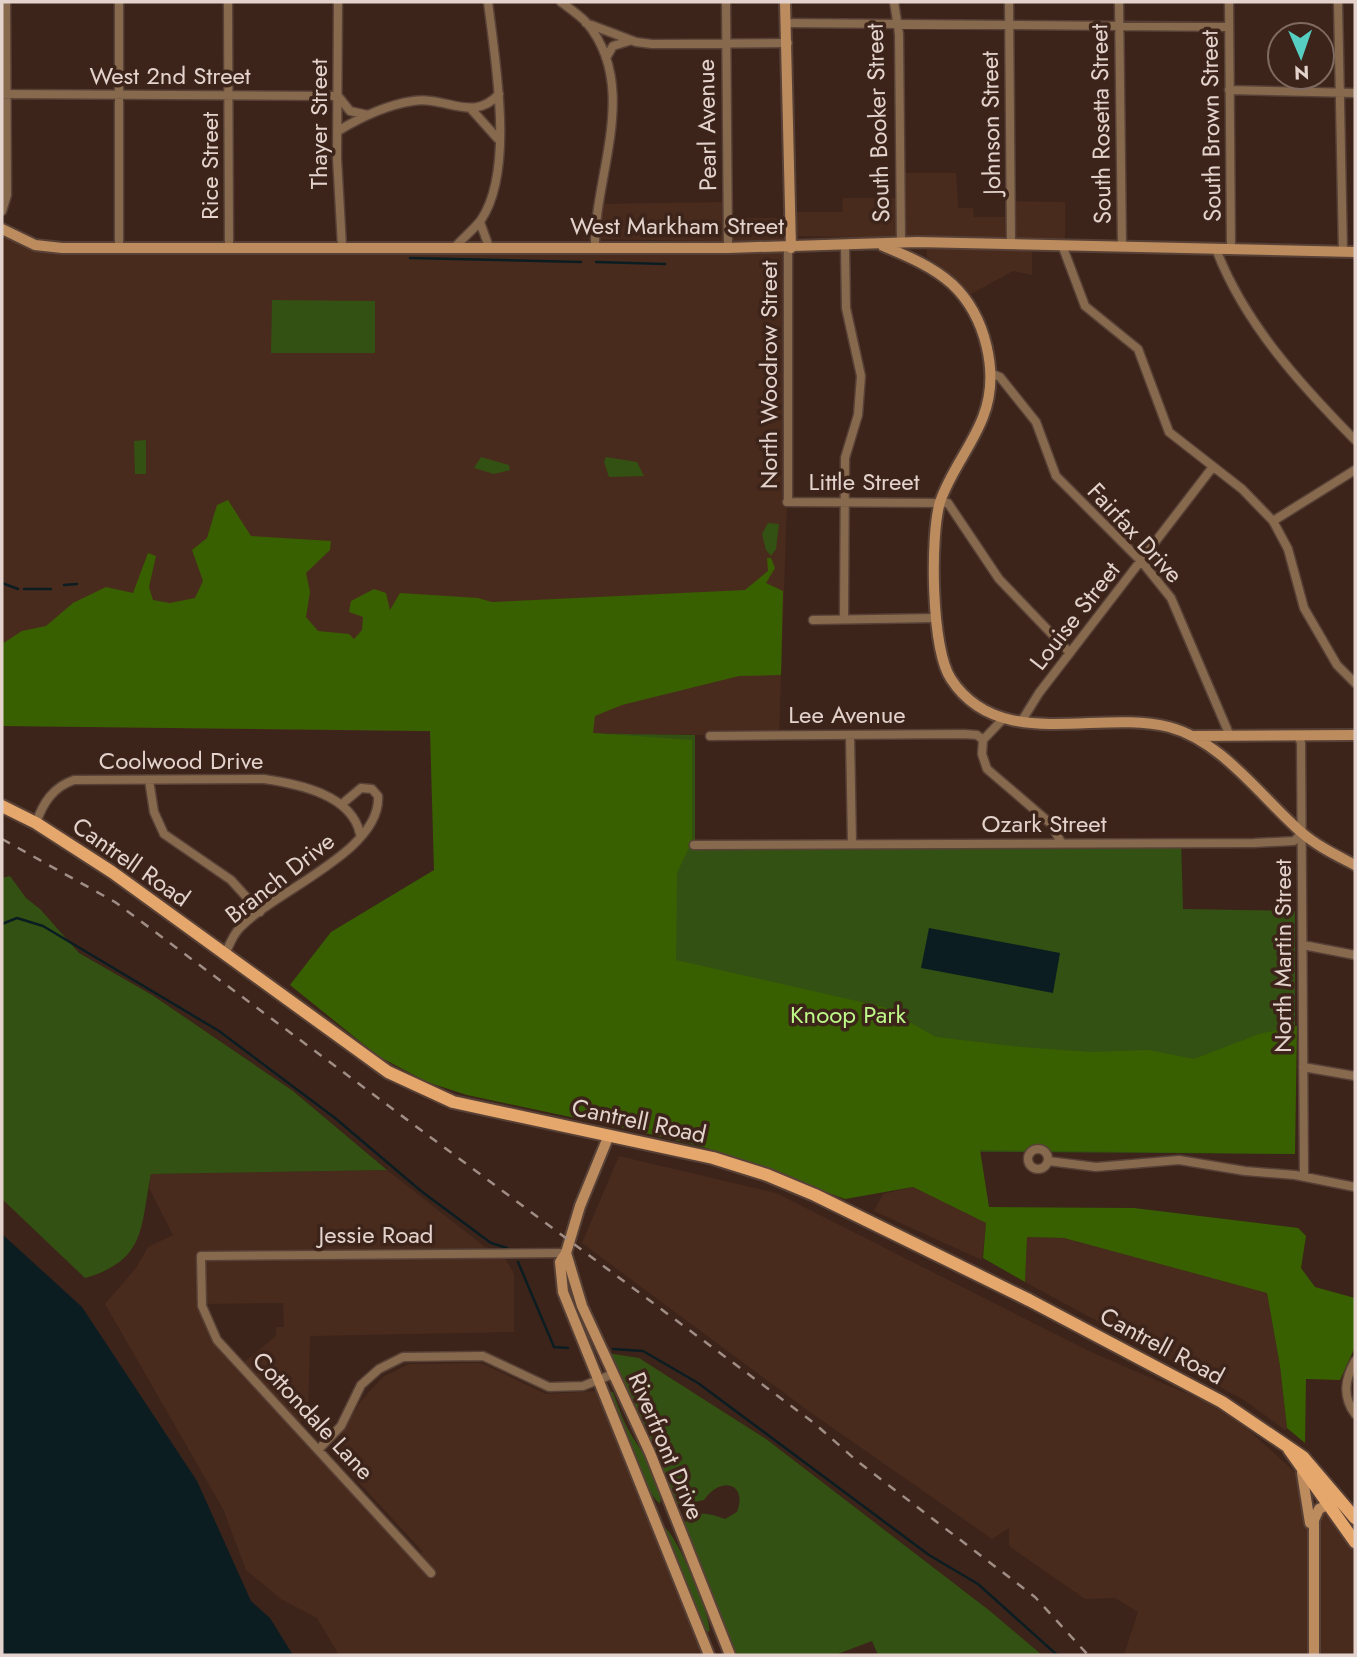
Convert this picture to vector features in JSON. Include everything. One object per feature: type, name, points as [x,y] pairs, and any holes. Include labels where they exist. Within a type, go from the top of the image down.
[{"type":"main road","name":"Cantrell Road","points":[[2,806],[36,823],[112,872],[372,1062],[440,1098],[738,1165],[815,1195],[1029,1300],[1222,1402],[1309,1462],[1355,1518]]},
{"type":"main road","name":"Cantrell Road","points":[[1289,1449],[1302,1472],[1329,1504],[1355,1542]]},
{"type":"street","points":[[2,211],[6,195],[6,2]]},
{"type":"street","points":[[118,2],[119,247]]},
{"type":"street","name":"Rice Street","points":[[228,2],[229,247]]},
{"type":"street","name":"Thayer Street","points":[[338,2],[338,131],[342,246]]},
{"type":"street","points":[[455,247],[480,222],[498,171],[498,139],[502,122],[488,2]]},
{"type":"street","points":[[561,2],[586,23],[636,42]]},
{"type":"street","name":"Pearl Avenue","points":[[726,2],[728,248]]},
{"type":"street","points":[[785,2],[788,43],[789,248]]},
{"type":"street","name":"South Booker Street","points":[[894,2],[895,23],[899,34],[901,243]]},
{"type":"street","name":"Johnson Street","points":[[1009,2],[1011,244]]},
{"type":"street","name":"South Rosetta Street","points":[[1119,2],[1122,246]]},
{"type":"street","name":"South Brown Street","points":[[1229,2],[1231,249]]},
{"type":"street","points":[[1338,2],[1343,252]]},
{"type":"street","points":[[586,23],[606,58],[611,83],[612,125],[595,247]]},
{"type":"street","points":[[785,23],[1229,27]]},
{"type":"street","points":[[606,58],[616,44],[636,42],[788,43]]},
{"type":"street","points":[[1229,90],[1355,93]]},
{"type":"street","name":"West 2nd Street","points":[[4,94],[338,96]]},
{"type":"street","points":[[338,131],[368,115],[417,100],[441,102],[472,110],[487,106],[499,94]]},
{"type":"street","points":[[338,96],[350,111],[368,115]]},
{"type":"street","points":[[472,110],[498,139]]},
{"type":"street","points":[[480,222],[489,247]]},
{"type":"street","name":"West Markham Street","points":[[2,229],[34,245],[119,247],[789,248],[901,243],[1355,252]]},
{"type":"street","points":[[877,244],[925,265],[959,292],[983,335],[990,373],[984,416],[940,503],[935,618],[939,652],[951,679],[974,704],[1003,719],[1021,722],[1156,725],[1193,736],[1355,735]]},
{"type":"street","points":[[1062,245],[1085,306],[1138,349],[1169,432],[1241,489],[1273,521],[1288,549],[1304,608],[1337,666],[1355,683]]},
{"type":"street","points":[[844,618],[845,458],[858,415],[861,384],[859,362],[846,308],[845,246]]},
{"type":"street","name":"North Woodrow Street","points":[[788,502],[789,248]]},
{"type":"street","points":[[1216,249],[1227,277],[1284,366],[1355,440]]},
{"type":"street","name":"Fairfax Drive","points":[[990,373],[1000,377],[1036,422],[1056,476],[1142,562],[1171,598],[1230,736]]},
{"type":"street","name":"Louise Street","points":[[1021,722],[1070,653],[1212,468]]},
{"type":"street","points":[[1273,521],[1355,470]]},
{"type":"street","name":"Little Street","points":[[788,502],[940,503]]},
{"type":"street","points":[[940,503],[950,504],[999,579],[1070,653]]},
{"type":"street","points":[[813,620],[935,618]]},
{"type":"street","points":[[1003,719],[983,740],[982,754],[989,772],[1049,823],[1061,842]]},
{"type":"street","name":"Lee Avenue","points":[[710,736],[964,734],[983,740]]},
{"type":"street","name":"North Martin Street","points":[[1298,735],[1301,743],[1304,1177]]},
{"type":"street","points":[[850,736],[852,843]]},
{"type":"street","points":[[1193,736],[1225,761],[1302,833],[1355,865]]},
{"type":"street","name":"Coolwood Drive","points":[[36,823],[48,797],[70,781],[264,779],[285,783],[342,804]]},
{"type":"street","points":[[149,780],[154,812],[164,834],[231,880],[260,912]]},
{"type":"street","name":"Branch Drive","points":[[225,954],[238,930],[351,847],[376,816],[377,794],[368,788],[361,788],[342,804],[356,820],[360,834]]},
{"type":"street","name":"Ozark Street","points":[[694,845],[1290,841],[1302,833]]},
{"type":"street","points":[[1303,945],[1355,955]]},
{"type":"street","points":[[1303,1067],[1355,1076]]},
{"type":"street","name":"Riverfront Drive","points":[[609,1135],[580,1206],[566,1253],[560,1262],[563,1292],[709,1655]]},
{"type":"street","points":[[1048,1161],[1096,1167],[1179,1160],[1304,1177],[1355,1187]]},
{"type":"street","name":"Riverfront Drive","points":[[566,1253],[582,1306],[653,1462],[730,1655]]},
{"type":"street","name":"Jessie Road","points":[[201,1270],[201,1256],[566,1253]]},
{"type":"street","name":"Cottondale Lane","points":[[201,1270],[202,1306],[217,1340],[431,1573]]},
{"type":"street","points":[[318,1450],[341,1426],[361,1385],[379,1369],[403,1357],[484,1356],[549,1387],[583,1386],[612,1374]]},
{"type":"street","points":[[1355,1361],[1346,1387],[1348,1404],[1355,1412]]},
{"type":"street","points":[[1302,1472],[1313,1536]]},
{"type":"street","points":[[1314,1655],[1315,1515],[1329,1504]]},
{"type":"shaded area","points":[[896,173],[956,173],[958,208],[973,208],[974,217],[1006,217],[1006,201],[1065,202],[1065,240],[784,236],[783,242],[583,239],[594,204],[731,202],[730,218],[784,218],[785,212],[842,212],[843,198],[897,198]]},
{"type":"shaded area","points":[[2,229],[35,245],[791,248],[787,502],[779,736],[2,726]]},
{"type":"shaded area","points":[[927,249],[1032,251],[1032,275],[1013,271],[971,294],[927,257]]},
{"type":"shaded area","points":[[929,928],[1060,953],[1053,993],[921,968]]},
{"type":"shaded area","points":[[619,1156],[776,1193],[1089,1351],[1206,1402],[1242,1424],[1296,1473],[1304,1514],[1333,1514],[1355,1550],[1355,1655],[1319,1655],[1319,1642],[1307,1643],[1307,1655],[1124,1655],[1138,1612],[1115,1598],[1085,1599],[1009,1546],[1009,1528],[992,1539],[810,1412],[582,1243]]},
{"type":"shaded area","points":[[387,1170],[485,1247],[501,1251],[514,1274],[514,1332],[310,1336],[308,1414],[298,1425],[242,1364],[276,1336],[276,1327],[284,1327],[283,1303],[204,1304],[200,1297],[211,1332],[411,1557],[423,1552],[331,1452],[360,1402],[383,1377],[409,1364],[481,1363],[546,1394],[595,1391],[600,1397],[703,1655],[339,1655],[317,1618],[281,1599],[246,1570],[223,1509],[105,1304],[136,1268],[148,1247],[173,1235],[149,1188],[151,1174]]},
{"type":"shaded area","points":[[913,1187],[986,1223],[982,1260],[874,1211],[883,1194]]},
{"type":"shaded area","points":[[2,1234],[82,1307],[197,1481],[251,1601],[270,1618],[293,1655],[2,1655]]},
{"type":"shaded area","points":[[1027,1237],[1064,1238],[1267,1293],[1280,1366],[1287,1428],[1285,1430],[1244,1400],[1025,1282]]},
{"type":"green space","points":[[272,300],[375,301],[375,353],[271,353]]},
{"type":"green space","points":[[146,440],[146,474],[135,474],[134,441]]},
{"type":"green space","points":[[481,457],[509,465],[510,470],[494,474],[474,468]]},
{"type":"green space","points":[[606,457],[637,462],[644,476],[609,477],[604,462]]},
{"type":"green space","points":[[228,500],[251,536],[331,541],[330,550],[306,573],[310,592],[306,617],[318,631],[349,634],[354,639],[362,630],[363,617],[349,612],[351,601],[374,589],[386,593],[390,610],[400,593],[478,598],[492,602],[745,590],[768,571],[767,558],[771,558],[775,568],[766,583],[783,591],[781,675],[739,676],[622,705],[595,716],[593,733],[692,740],[692,841],[677,873],[676,960],[883,1007],[936,1037],[1021,1047],[1091,1052],[1149,1050],[1194,1059],[1259,1034],[1297,1026],[1295,1154],[980,1150],[989,1207],[1134,1208],[1298,1228],[1306,1236],[1301,1268],[1315,1287],[1355,1298],[1355,1347],[1340,1380],[1306,1379],[1305,1443],[1287,1428],[1280,1366],[1267,1293],[1064,1238],[1027,1237],[1025,1282],[983,1258],[986,1223],[913,1187],[845,1199],[693,1143],[467,1095],[427,1082],[378,1056],[290,985],[331,932],[434,870],[430,731],[2,726],[2,644],[22,631],[46,626],[73,603],[106,587],[133,593],[148,553],[156,556],[149,587],[153,600],[170,603],[195,598],[203,581],[192,550],[207,538],[217,505]]},
{"type":"green space","points":[[768,523],[779,524],[776,549],[771,556],[766,550],[762,534]]},
{"type":"green space","name":"Knoop Park","points":[[431,731],[695,735],[695,845],[1181,839],[1183,909],[1295,911],[1295,1154],[715,1150],[611,1125]]},
{"type":"green space","points":[[10,876],[26,898],[40,909],[79,953],[152,995],[293,1091],[387,1170],[151,1174],[142,1225],[130,1251],[120,1262],[105,1271],[85,1278],[2,1199],[2,878]]},
{"type":"green space","points":[[607,1353],[639,1358],[766,1439],[990,1611],[1042,1655],[878,1655],[872,1641],[835,1655],[734,1655],[685,1529],[685,1522],[704,1514],[725,1519],[737,1512],[739,1494],[731,1486],[724,1485],[710,1492],[704,1500],[681,1505],[670,1497]]},
{"type":"green space","points":[[608,1391],[613,1392],[625,1423],[654,1473],[660,1504],[637,1467]]},
{"type":"green space","points":[[665,1528],[677,1544],[693,1577],[706,1611],[709,1632],[704,1629],[666,1537]]},
{"type":"waterway","points":[[410,258],[581,262]]},
{"type":"waterway","points":[[596,262],[665,264]]},
{"type":"waterway","points":[[2,583],[18,589]]},
{"type":"waterway","points":[[64,585],[77,584]]},
{"type":"waterway","points":[[24,589],[51,589]]},
{"type":"waterway","points":[[2,924],[17,918],[43,926],[219,1031],[335,1118],[421,1191],[491,1243],[507,1248]]},
{"type":"waterway","points":[[518,1262],[554,1347],[568,1348]]},
{"type":"waterway","points":[[613,1349],[643,1351],[698,1383],[929,1555],[978,1584],[1057,1655]]},
{"type":"railway","points":[[2,839],[115,902],[814,1423],[857,1461],[1035,1597],[1088,1655]]}]
